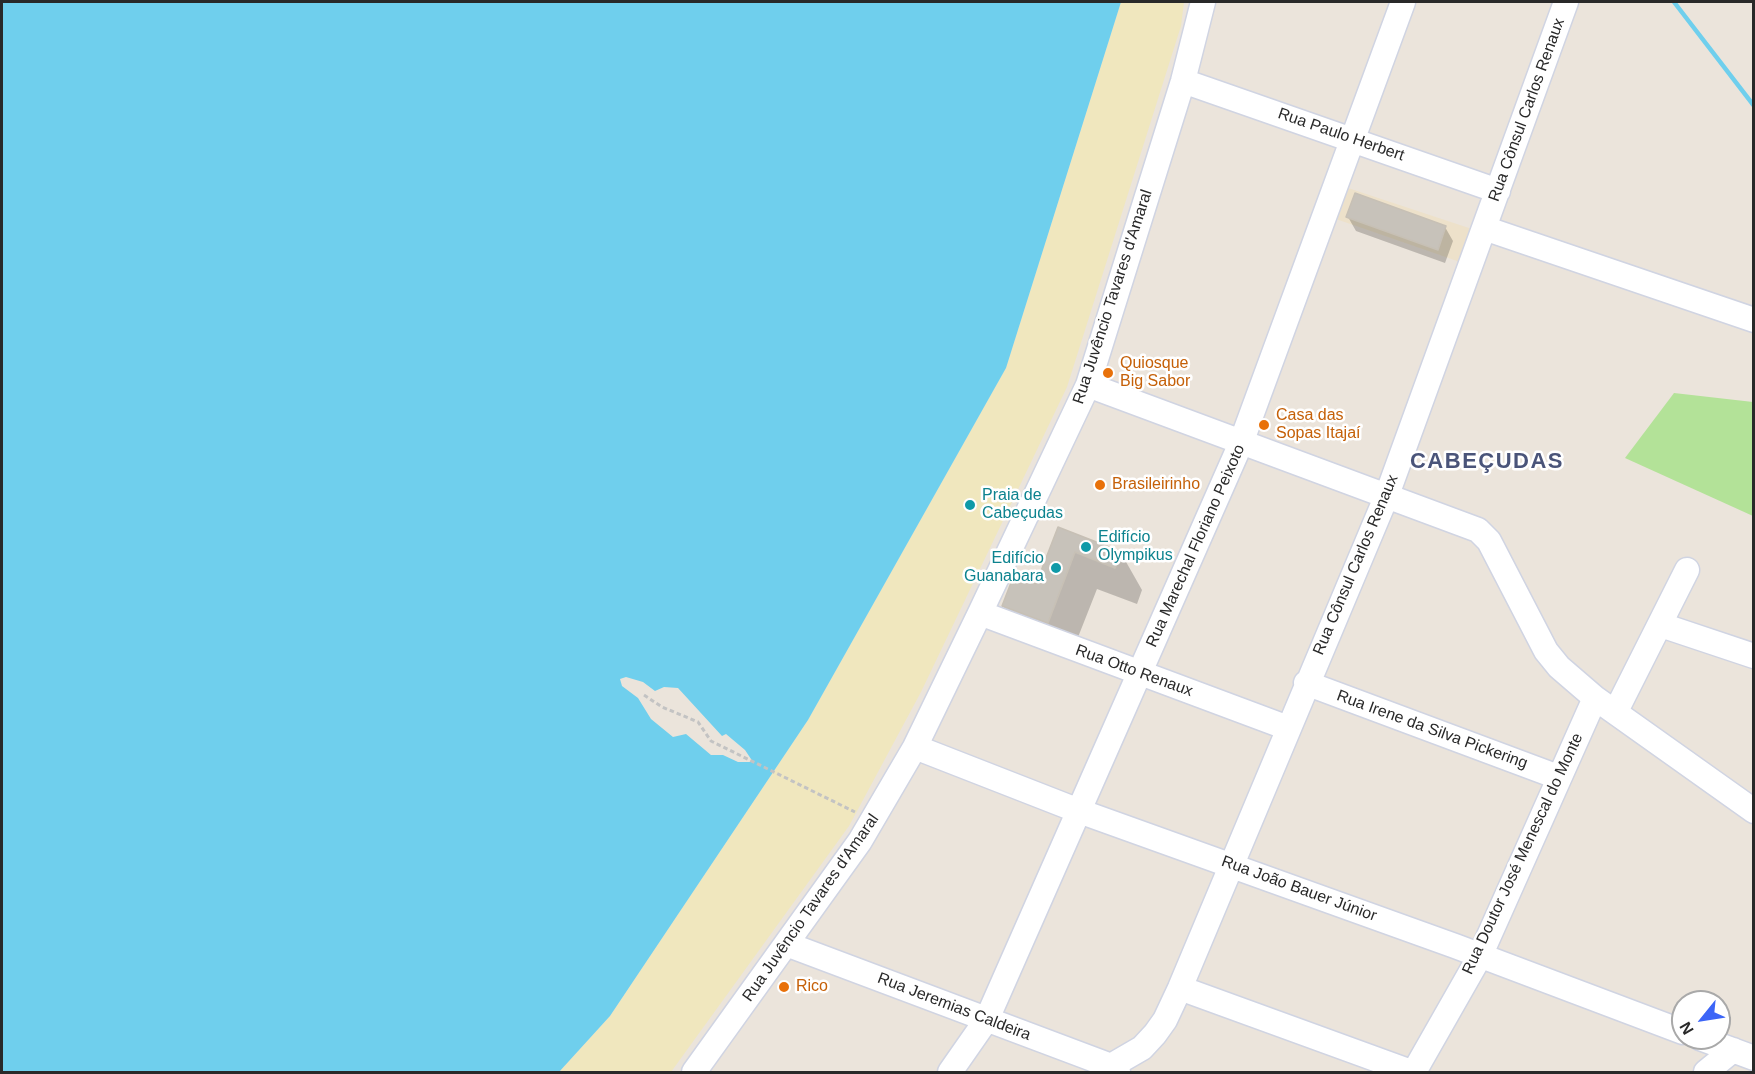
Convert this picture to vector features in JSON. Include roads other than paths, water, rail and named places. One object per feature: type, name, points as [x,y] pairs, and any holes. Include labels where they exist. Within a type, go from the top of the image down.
[{"type":"street","name":"Rua Juvêncio Tavares d'Amaral","points":[[694,1072],[789,945],[872,822],[915,747],[980,613],[1088,385],[1183,81],[1203,2]]},
{"type":"street","name":"Rua Marechal Floriano Peixoto","points":[[950,1072],[987,1019],[1241,443],[1403,2]]},
{"type":"street","name":"Rua Cônsul Carlos Renaux","points":[[1114,1070],[1155,1035],[1166,1020],[1180,988],[1306,683],[1387,495],[1566,2]]},
{"type":"street","name":"Rua Paulo Herbert","points":[[1183,81],[1498,190]]},
{"type":"street","points":[[1484,228],[1754,320]]},
{"type":"street","points":[[1088,385],[1478,530],[1489,542],[1546,651],[1558,667],[1595,698],[1754,811]]},
{"type":"street","points":[[1616,711],[1687,570]]},
{"type":"street","name":"Rua Otto Renaux","points":[[980,613],[1288,728]]},
{"type":"street","points":[[1660,625],[1754,656]]},
{"type":"street","name":"Rua Irene da Silva Pickering","points":[[1306,683],[1558,777]]},
{"type":"street","name":"Rua Doutor José Menescal do Monte","points":[[1412,1072],[1480,956],[1595,698]]},
{"type":"street","name":"Rua João Bauer Júnior","points":[[915,747],[1079,811],[1671,1028]]},
{"type":"street","name":"Rua Jeremias Caldeira","points":[[789,945],[987,1019],[1114,1070]]},
{"type":"street","points":[[1180,988],[1412,1072]]},
{"type":"street","points":[[1706,1072],[1743,1054]]},
{"type":"water","points":[[2,2],[1121,2],[1006,368],[808,720],[610,1016],[559,1072],[2,1072]],"holes":[[[626,677],[643,682],[655,691],[664,687],[678,688],[722,736],[726,734],[745,750],[753,762],[738,762],[723,755],[711,755],[686,734],[673,737],[651,719],[638,698],[622,686],[620,679]]]},
{"type":"waterway","points":[[1674,2],[1754,106]]},
{"type":"place","name":"Quiosque Big Sabor","points":[[1108,373]]},
{"type":"place","name":"Casa das Sopas Itajaí","points":[[1264,425]]},
{"type":"place","name":"Brasileirinho","points":[[1100,485]]},
{"type":"place","name":"Praia de Cabeçudas","points":[[970,505]]},
{"type":"place","name":"Edifício Olympikus","points":[[1086,547]]},
{"type":"place","name":"Edifício Guanabara","points":[[1056,568]]},
{"type":"place","name":"Rico","points":[[784,987]]},
{"type":"district","name":"CABEÇUDAS","points":[[1487,462]]}]
